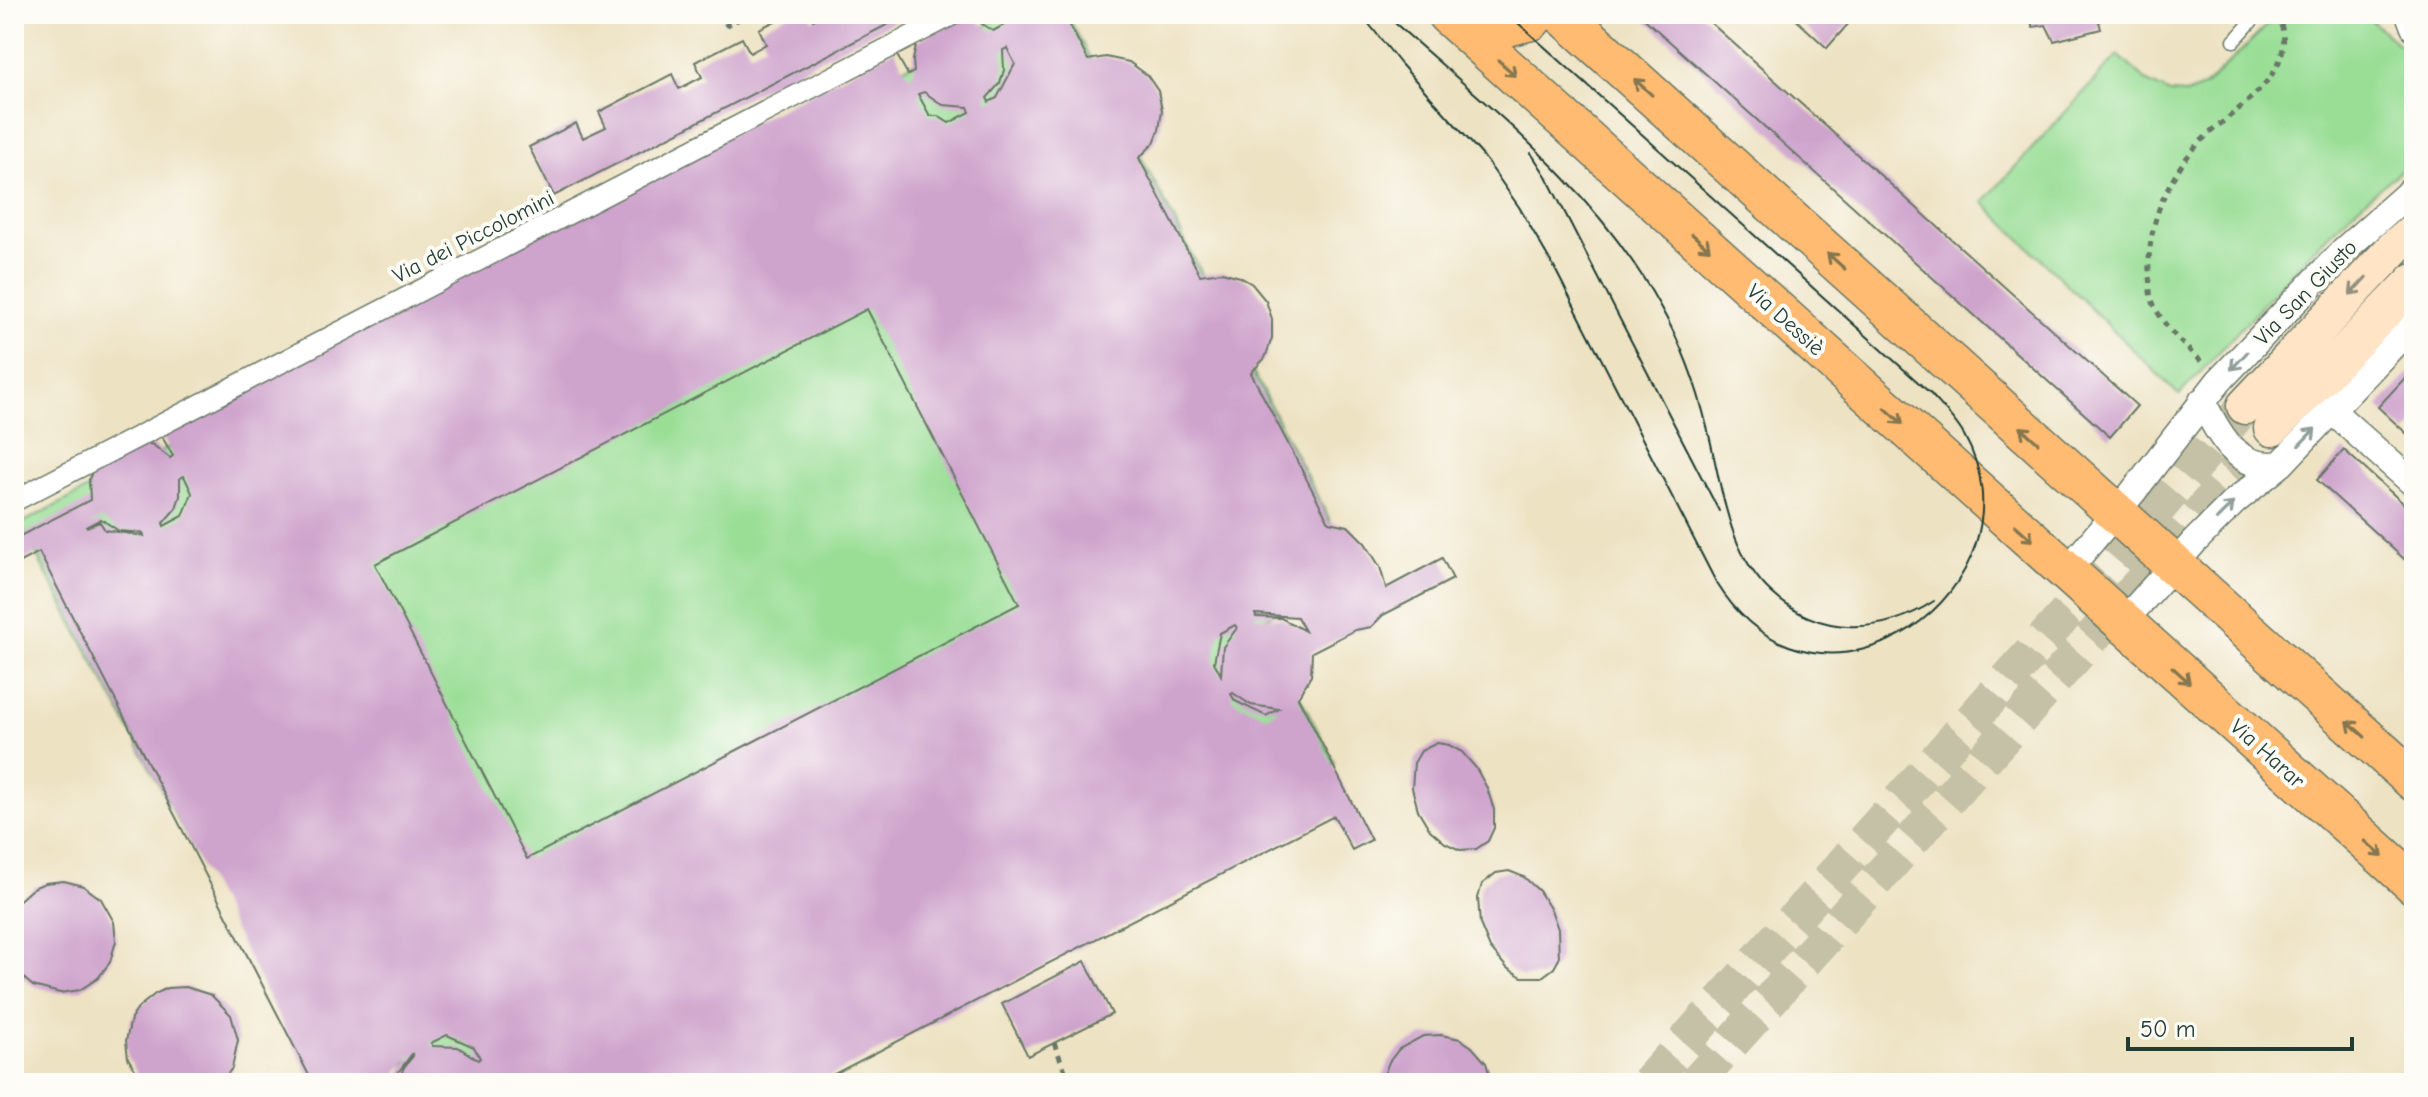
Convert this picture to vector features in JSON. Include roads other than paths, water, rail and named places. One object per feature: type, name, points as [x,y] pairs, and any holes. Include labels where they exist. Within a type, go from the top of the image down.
[{"type":"main road","points":[[1448,15],[1494,29],[1531,20],[1536,14]]},
{"type":"main road","points":[[1562,14],[2414,781]]},
{"type":"main road","name":"Via Dessiè","points":[[1448,15],[2123,622]]},
{"type":"main road","name":"Via San Giusto","points":[[2235,404],[2414,231]]},
{"type":"main road","name":"Via San Giusto","points":[[2235,404],[2414,281]]},
{"type":"main road","name":"Via Harar","points":[[2123,622],[2414,884]]},
{"type":"street","name":"Via dei Piccolomini","points":[[14,501],[954,14]]},
{"type":"street","points":[[2409,14],[2414,27]]},
{"type":"street","name":"Via San Giusto","points":[[2066,572],[2115,512],[2235,404],[2345,249],[2414,188]]},
{"type":"street","points":[[2123,622],[2234,502],[2281,464],[2414,323]]},
{"type":"street","points":[[2235,404],[2222,436],[2232,449],[2249,462],[2265,467],[2281,464]]},
{"type":"street","points":[[2332,411],[2414,484]]},
{"type":"lane","points":[[2234,41],[2258,14]]},
{"type":"tunnel","points":[[1648,1083],[2114,560],[2245,406]]},
{"type":"tunnel","points":[[1696,1083],[2144,579],[2272,428]]},
{"type":"tram line","points":[[1361,14],[1484,157],[1519,207],[1555,269],[1716,582],[1760,631],[1811,652],[1863,649],[1911,628],[1950,592],[1975,545],[1982,491],[1964,435],[1929,392],[1508,14]]},
{"type":"tram line","points":[[1385,14],[1536,150],[1604,224],[1634,264],[1669,322],[1688,366],[1735,537],[1757,576],[1772,593],[1810,618],[1851,626],[1893,620],[1934,601]]},
{"type":"tram line","points":[[1531,153],[1546,176],[1719,511]]}]
